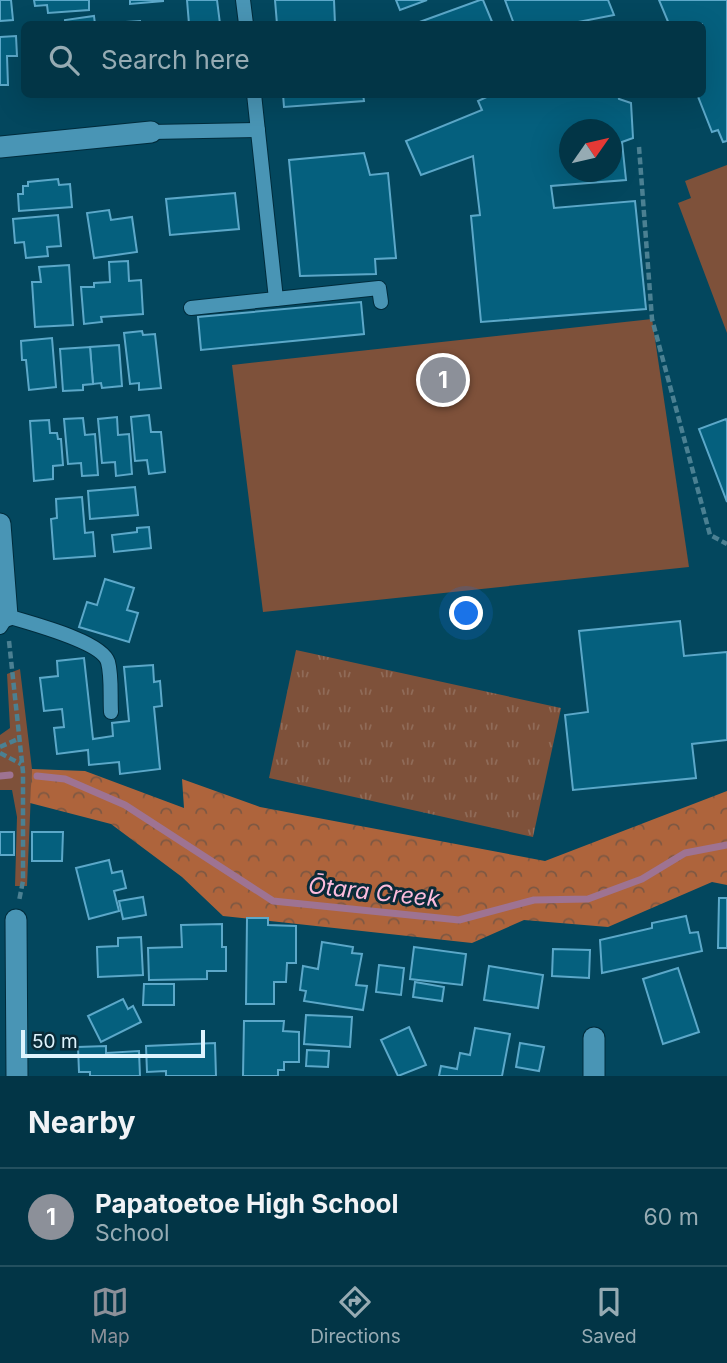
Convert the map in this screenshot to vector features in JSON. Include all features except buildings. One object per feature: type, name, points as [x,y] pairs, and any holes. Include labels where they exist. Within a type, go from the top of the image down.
[{"type":"street","points":[[0,147],[151,132]]},
{"type":"street","points":[[0,524],[3,622]]},
{"type":"street","points":[[16,920],[18,1076]]},
{"type":"street","points":[[594,1038],[594,1076]]},
{"type":"lane","points":[[243,0],[246,21]]},
{"type":"lane","points":[[254,98],[276,299]]},
{"type":"lane","points":[[151,132],[258,130]]},
{"type":"lane","points":[[191,307],[379,288],[381,302]]},
{"type":"lane","points":[[3,622],[87,643],[100,650],[108,661],[111,712]]},
{"type":"path","points":[[639,147],[652,320],[710,535],[727,544]]},
{"type":"path","points":[[3,622],[22,764],[23,881],[16,920]]},
{"type":"path","points":[[0,747],[19,738]]},
{"type":"path","points":[[0,753],[22,764]]},
{"type":"green space","points":[[727,165],[727,333],[678,203],[691,198],[685,181]]},
{"type":"green space","points":[[652,319],[689,567],[263,612],[232,365]]},
{"type":"green space","points":[[296,650],[561,708],[533,837],[269,778]]},
{"type":"green space","points":[[20,669],[32,769],[27,886],[15,886],[17,817],[12,790],[0,790],[0,735],[10,728],[7,674]]},
{"type":"green space","points":[[32,769],[85,771],[184,808],[182,779],[260,807],[545,861],[727,791],[727,885],[712,882],[608,927],[524,920],[472,943],[223,916],[182,877],[111,824],[30,803]]},
{"type":"waterway","name":"Ōtara Creek","points":[[0,776],[10,775]]},
{"type":"waterway","name":"Ōtara Creek","points":[[37,776],[65,779],[125,805],[273,901],[459,920],[534,900],[588,899],[642,879],[685,853],[727,845]]},
{"type":"place","name":"Papatoetoe High School","points":[[443,380]]}]
